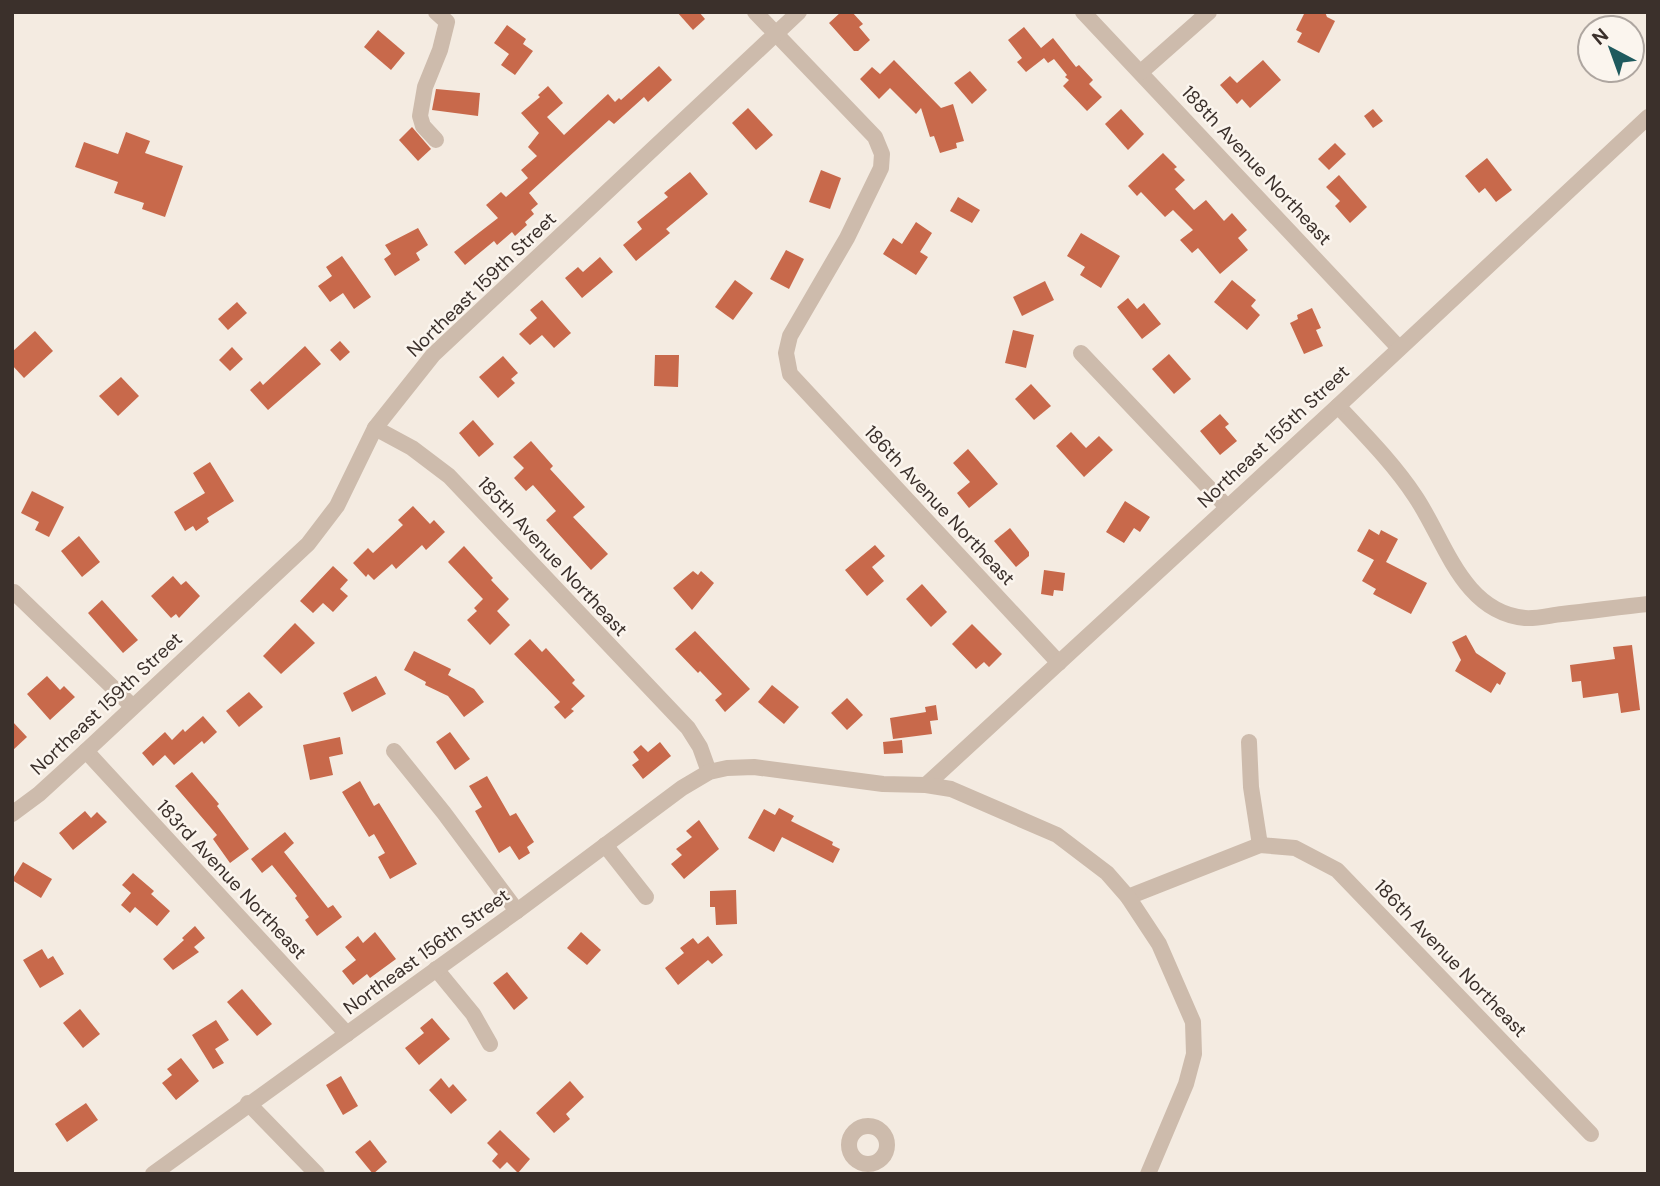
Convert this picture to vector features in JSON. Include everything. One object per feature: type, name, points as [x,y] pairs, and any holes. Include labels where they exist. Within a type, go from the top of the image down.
[{"type":"street","points":[[754,12],[776,34]]},
{"type":"street","name":"Northeast 159th Street","points":[[12,814],[39,794],[308,544],[337,506],[375,428],[433,355],[799,12]]},
{"type":"street","name":"188th Avenue Northeast","points":[[1083,12],[1399,348]]},
{"type":"street","points":[[1141,72],[1209,12]]},
{"type":"street","points":[[436,140],[423,126],[421,116],[425,88],[440,50],[441,17]]},
{"type":"street","name":"186th Avenue Northeast","points":[[776,34],[875,137],[882,154],[881,169],[846,238],[790,336],[786,353],[790,374],[1059,663]]},
{"type":"street","name":"Northeast 155th Street","points":[[926,785],[1648,117]]},
{"type":"street","points":[[1082,353],[1227,507]]},
{"type":"street","points":[[1338,406],[1390,462],[1416,497],[1447,555],[1468,586],[1499,611],[1526,618],[1648,604]]},
{"type":"street","name":"185th Avenue Northeast","points":[[375,428],[412,448],[449,476],[688,728],[700,747],[709,772]]},
{"type":"street","points":[[14,592],[132,706]]},
{"type":"street","points":[[1128,897],[1260,845],[1251,787],[1249,742]]},
{"type":"street","name":"183rd Avenue Northeast","points":[[86,751],[347,1034]]},
{"type":"street","points":[[394,751],[517,911]]},
{"type":"street","name":"Northeast 156th Street","points":[[153,1174],[517,911],[682,788],[709,772],[754,766],[883,784],[926,785]]},
{"type":"street","points":[[926,785],[951,789],[1057,835],[1107,873],[1128,897],[1159,944],[1193,1021],[1194,1054],[1186,1084],[1148,1174]]},
{"type":"street","points":[[605,845],[646,897]]},
{"type":"street","name":"186th Avenue Northeast","points":[[1260,845],[1296,848],[1338,870],[1591,1134]]},
{"type":"street","points":[[436,969],[473,1014],[490,1044]]},
{"type":"street","points":[[248,1103],[317,1174]]},
{"type":"building","points":[[677,12],[699,12],[705,19],[693,30]]},
{"type":"building","points":[[841,12],[852,12],[863,24],[859,27],[870,40],[858,51],[854,51],[829,23]]},
{"type":"building","points":[[1305,12],[1325,12],[1327,17],[1335,21],[1319,53],[1297,42],[1302,33],[1296,30]]},
{"type":"building","points":[[507,25],[526,39],[523,44],[533,51],[515,75],[501,65],[509,54],[494,43]]},
{"type":"building","points":[[1024,27],[1041,48],[1053,38],[1076,67],[1079,65],[1093,80],[1089,84],[1102,97],[1087,111],[1063,86],[1069,80],[1054,59],[1048,63],[1044,58],[1026,72],[1017,62],[1022,58],[1008,40]]},
{"type":"building","points":[[378,30],[405,53],[391,70],[364,47]]},
{"type":"building","points":[[894,60],[941,108],[953,104],[964,141],[956,143],[957,148],[940,153],[934,136],[930,137],[921,108],[916,114],[890,88],[879,99],[860,79],[872,67],[880,74]]},
{"type":"building","points":[[1263,60],[1281,80],[1250,108],[1242,99],[1237,104],[1220,85],[1230,76],[1237,83]]},
{"type":"building","points":[[659,66],[672,80],[648,102],[644,97],[614,124],[609,120],[529,193],[538,204],[531,210],[534,214],[525,222],[527,225],[515,236],[512,232],[497,245],[494,241],[465,265],[454,252],[498,218],[486,205],[501,192],[506,197],[528,178],[521,170],[537,156],[528,147],[539,133],[521,113],[540,97],[538,95],[548,86],[563,103],[547,117],[564,135],[608,94],[615,102],[619,98],[621,100]]},
{"type":"building","points":[[970,71],[987,90],[972,104],[954,83]]},
{"type":"building","points":[[436,89],[480,93],[478,116],[432,110]]},
{"type":"building","points":[[748,108],[773,135],[756,150],[732,123]]},
{"type":"building","points":[[1121,109],[1144,134],[1128,150],[1105,124]]},
{"type":"building","points":[[1373,109],[1383,121],[1373,128],[1364,116]]},
{"type":"building","points":[[412,127],[431,149],[418,161],[399,140]]},
{"type":"building","points":[[126,132],[150,141],[145,153],[183,166],[165,217],[142,209],[144,203],[114,193],[118,182],[75,167],[84,142],[118,154]]},
{"type":"building","points":[[1335,143],[1346,154],[1329,170],[1318,159]]},
{"type":"building","points":[[1163,153],[1185,180],[1175,189],[1194,210],[1206,200],[1224,221],[1232,213],[1247,230],[1238,238],[1248,250],[1220,274],[1198,248],[1192,253],[1180,240],[1193,230],[1173,210],[1165,217],[1141,192],[1137,196],[1128,186]]},
{"type":"building","points":[[1487,158],[1512,190],[1496,202],[1485,188],[1479,193],[1465,176]]},
{"type":"building","points":[[821,170],[841,178],[830,209],[809,202]]},
{"type":"building","points":[[690,172],[708,194],[666,229],[670,233],[636,261],[623,245],[642,229],[637,222],[668,197],[664,193]]},
{"type":"building","points":[[1339,175],[1367,207],[1350,223],[1335,206],[1340,201],[1326,187]]},
{"type":"building","points":[[958,197],[980,210],[972,223],[950,211]]},
{"type":"building","points":[[916,222],[932,233],[920,252],[928,257],[916,275],[883,254],[893,238],[902,244]]},
{"type":"building","points":[[418,228],[428,245],[416,253],[420,260],[395,276],[384,259],[391,254],[385,245]]},
{"type":"building","points":[[1081,233],[1120,256],[1101,288],[1080,275],[1085,267],[1067,256]]},
{"type":"building","points":[[786,250],[804,259],[789,289],[770,279]]},
{"type":"building","points":[[342,256],[371,297],[354,309],[343,293],[330,302],[318,286],[332,276],[326,267]]},
{"type":"building","points":[[600,257],[613,272],[582,298],[565,278],[578,267],[583,272]]},
{"type":"building","points":[[735,280],[753,293],[733,320],[715,307]]},
{"type":"building","points":[[1232,280],[1256,300],[1251,306],[1260,315],[1247,330],[1214,302]]},
{"type":"building","points":[[1045,281],[1054,300],[1022,316],[1013,297]]},
{"type":"building","points":[[1128,298],[1137,309],[1144,303],[1161,324],[1142,339],[1117,307]]},
{"type":"building","points":[[542,300],[571,333],[554,348],[542,335],[530,345],[519,334],[537,318],[530,310]]},
{"type":"building","points":[[237,302],[247,313],[228,330],[218,319]]},
{"type":"building","points":[[1312,308],[1321,328],[1316,330],[1323,346],[1304,354],[1290,323],[1298,319],[1297,315]]},
{"type":"building","points":[[1013,330],[1034,335],[1026,368],[1005,363]]},
{"type":"building","points":[[35,331],[53,351],[24,378],[12,365],[12,352]]},
{"type":"building","points":[[340,341],[350,352],[340,361],[330,350]]},
{"type":"building","points":[[305,346],[321,364],[268,410],[250,390],[260,381],[263,385]]},
{"type":"building","points":[[232,347],[243,359],[230,371],[219,360]]},
{"type":"building","points":[[1169,354],[1191,379],[1174,394],[1152,369]]},
{"type":"building","points":[[655,355],[679,355],[678,387],[654,386]]},
{"type":"building","points":[[503,356],[518,373],[511,379],[515,383],[498,398],[479,377]]},
{"type":"building","points":[[121,377],[139,396],[118,416],[99,396]]},
{"type":"building","points":[[1031,384],[1051,406],[1034,420],[1015,399]]},
{"type":"building","points":[[1220,414],[1229,424],[1225,427],[1237,441],[1220,455],[1200,431]]},
{"type":"building","points":[[473,420],[494,444],[479,457],[459,433]]},
{"type":"building","points":[[1071,432],[1086,448],[1099,436],[1113,450],[1084,477],[1056,446]]},
{"type":"building","points":[[531,441],[553,466],[550,469],[585,507],[573,517],[608,554],[591,570],[546,520],[556,511],[533,485],[526,491],[514,478],[524,468],[513,457]]},
{"type":"building","points":[[968,449],[998,484],[969,508],[957,493],[970,482],[953,463]]},
{"type":"building","points":[[210,462],[234,501],[207,518],[209,522],[196,531],[193,526],[185,531],[174,512],[205,493],[193,473]]},
{"type":"building","points":[[32,491],[64,507],[49,537],[35,530],[39,522],[21,513]]},
{"type":"building","points":[[1125,501],[1150,517],[1140,532],[1134,528],[1124,543],[1106,532]]},
{"type":"building","points":[[413,506],[430,524],[434,520],[445,532],[426,550],[422,545],[396,569],[392,564],[374,580],[368,574],[366,577],[353,563],[368,548],[373,553],[403,525],[398,520]]},
{"type":"building","points":[[1010,528],[1029,552],[1029,556],[1016,567],[994,541]]},
{"type":"building","points":[[1369,529],[1379,535],[1381,530],[1398,539],[1386,562],[1427,583],[1411,614],[1373,594],[1376,589],[1362,581],[1374,560],[1357,551]]},
{"type":"building","points":[[79,536],[100,562],[82,577],[61,551]]},
{"type":"building","points":[[875,545],[885,556],[872,567],[884,581],[867,596],[845,570]]},
{"type":"building","points":[[464,546],[509,599],[497,611],[510,625],[490,645],[467,620],[477,611],[474,608],[483,599],[448,562]]},
{"type":"building","points":[[333,566],[348,580],[340,589],[348,596],[333,612],[323,603],[313,613],[300,601]]},
{"type":"building","points":[[1044,570],[1065,573],[1063,591],[1054,590],[1053,596],[1041,594]]},
{"type":"building","points":[[693,571],[698,575],[701,571],[714,583],[692,610],[673,588]]},
{"type":"building","points":[[173,576],[181,585],[186,581],[200,596],[179,618],[176,614],[171,618],[151,596]]},
{"type":"building","points":[[922,584],[947,612],[931,627],[906,599]]},
{"type":"building","points":[[102,600],[138,640],[123,653],[88,613]]},
{"type":"building","points":[[295,623],[315,643],[281,674],[263,656]]},
{"type":"building","points":[[972,624],[1002,654],[989,667],[984,662],[976,669],[952,644]]},
{"type":"building","points":[[695,631],[750,689],[725,712],[715,700],[722,694],[675,649]]},
{"type":"building","points":[[1466,635],[1476,653],[1506,673],[1500,685],[1497,683],[1491,693],[1455,671],[1461,660],[1452,642]]},
{"type":"building","points":[[530,639],[542,652],[546,648],[575,680],[572,683],[585,696],[565,719],[554,707],[560,702],[514,654]]},
{"type":"building","points":[[1632,645],[1640,710],[1621,713],[1618,693],[1583,698],[1581,681],[1572,682],[1570,665],[1615,659],[1613,647]]},
{"type":"building","points":[[414,651],[451,669],[448,675],[474,689],[484,702],[464,717],[448,696],[425,685],[426,682],[404,670]]},
{"type":"building","points":[[47,676],[60,690],[64,686],[75,697],[50,720],[27,694]]},
{"type":"building","points":[[376,676],[386,694],[352,712],[343,693]]},
{"type":"building","points":[[772,685],[799,707],[784,724],[758,702]]},
{"type":"building","points":[[249,692],[263,707],[239,727],[226,711]]},
{"type":"building","points":[[847,698],[863,715],[847,730],[831,713]]},
{"type":"building","points":[[936,705],[938,720],[930,721],[932,734],[893,739],[890,718],[926,712],[925,707]]},
{"type":"building","points":[[203,716],[217,732],[174,765],[165,755],[153,766],[142,753],[165,732],[172,740]]},
{"type":"building","points":[[12,721],[27,737],[12,751]]},
{"type":"building","points":[[450,732],[470,759],[455,770],[436,742]]},
{"type":"building","points":[[340,737],[343,754],[329,757],[333,775],[310,780],[303,745]]},
{"type":"building","points":[[902,740],[903,753],[884,754],[883,742]]},
{"type":"building","points":[[660,742],[671,756],[643,779],[632,765],[639,760],[633,752],[641,745],[648,752]]},
{"type":"building","points":[[192,772],[219,804],[217,806],[249,849],[230,863],[213,839],[217,835],[175,786]]},
{"type":"building","points":[[487,776],[510,816],[516,813],[534,842],[527,847],[530,853],[519,860],[510,846],[499,853],[475,811],[482,807],[469,786]]},
{"type":"building","points":[[360,781],[374,806],[379,803],[417,864],[390,879],[378,857],[385,853],[374,834],[369,837],[342,792]]},
{"type":"building","points":[[779,808],[794,816],[791,821],[833,842],[832,845],[840,849],[833,863],[782,837],[774,852],[748,838],[764,809],[775,815]]},
{"type":"building","points":[[85,811],[91,818],[97,812],[107,822],[73,850],[59,833]]},
{"type":"building","points":[[699,820],[719,849],[684,879],[671,864],[682,855],[676,849],[692,837],[686,831]]},
{"type":"building","points":[[285,832],[294,843],[284,852],[328,908],[333,905],[342,917],[317,936],[305,920],[309,917],[295,898],[297,896],[272,865],[262,873],[251,859]]},
{"type":"building","points":[[23,862],[52,879],[41,898],[12,880]]},
{"type":"building","points":[[133,873],[154,891],[151,894],[170,911],[157,926],[135,907],[130,913],[121,905],[131,893],[122,885]]},
{"type":"building","points":[[736,890],[737,924],[716,925],[715,907],[710,907],[710,891]]},
{"type":"building","points":[[195,926],[205,938],[194,947],[199,952],[173,970],[163,959]]},
{"type":"building","points":[[375,932],[396,959],[370,978],[367,974],[353,985],[342,971],[356,960],[345,947],[358,936],[363,943]]},
{"type":"building","points":[[581,932],[601,950],[587,965],[567,948]]},
{"type":"building","points":[[708,936],[723,955],[712,964],[708,960],[678,985],[665,968],[684,953],[680,948],[693,938],[698,944]]},
{"type":"building","points":[[42,949],[48,959],[53,956],[64,974],[40,988],[23,960]]},
{"type":"building","points":[[507,972],[528,998],[514,1010],[493,983]]},
{"type":"building","points":[[242,989],[272,1024],[257,1036],[227,1002]]},
{"type":"building","points":[[80,1009],[100,1034],[83,1048],[63,1023]]},
{"type":"building","points":[[432,1018],[450,1039],[419,1065],[405,1048],[424,1033],[420,1028]]},
{"type":"building","points":[[216,1020],[229,1040],[215,1049],[224,1063],[213,1069],[192,1035]]},
{"type":"building","points":[[181,1058],[199,1081],[176,1100],[162,1083],[172,1075],[167,1069]]},
{"type":"building","points":[[341,1076],[358,1106],[343,1115],[326,1085]]},
{"type":"building","points":[[441,1078],[449,1088],[453,1084],[467,1100],[451,1114],[429,1090]]},
{"type":"building","points":[[570,1081],[584,1097],[566,1114],[570,1119],[554,1133],[536,1113]]},
{"type":"building","points":[[86,1103],[98,1120],[67,1142],[55,1124]]},
{"type":"building","points":[[500,1130],[530,1159],[518,1173],[507,1162],[500,1169],[492,1161],[498,1154],[487,1143]]},
{"type":"building","points":[[370,1140],[387,1162],[373,1174],[355,1152]]}]
